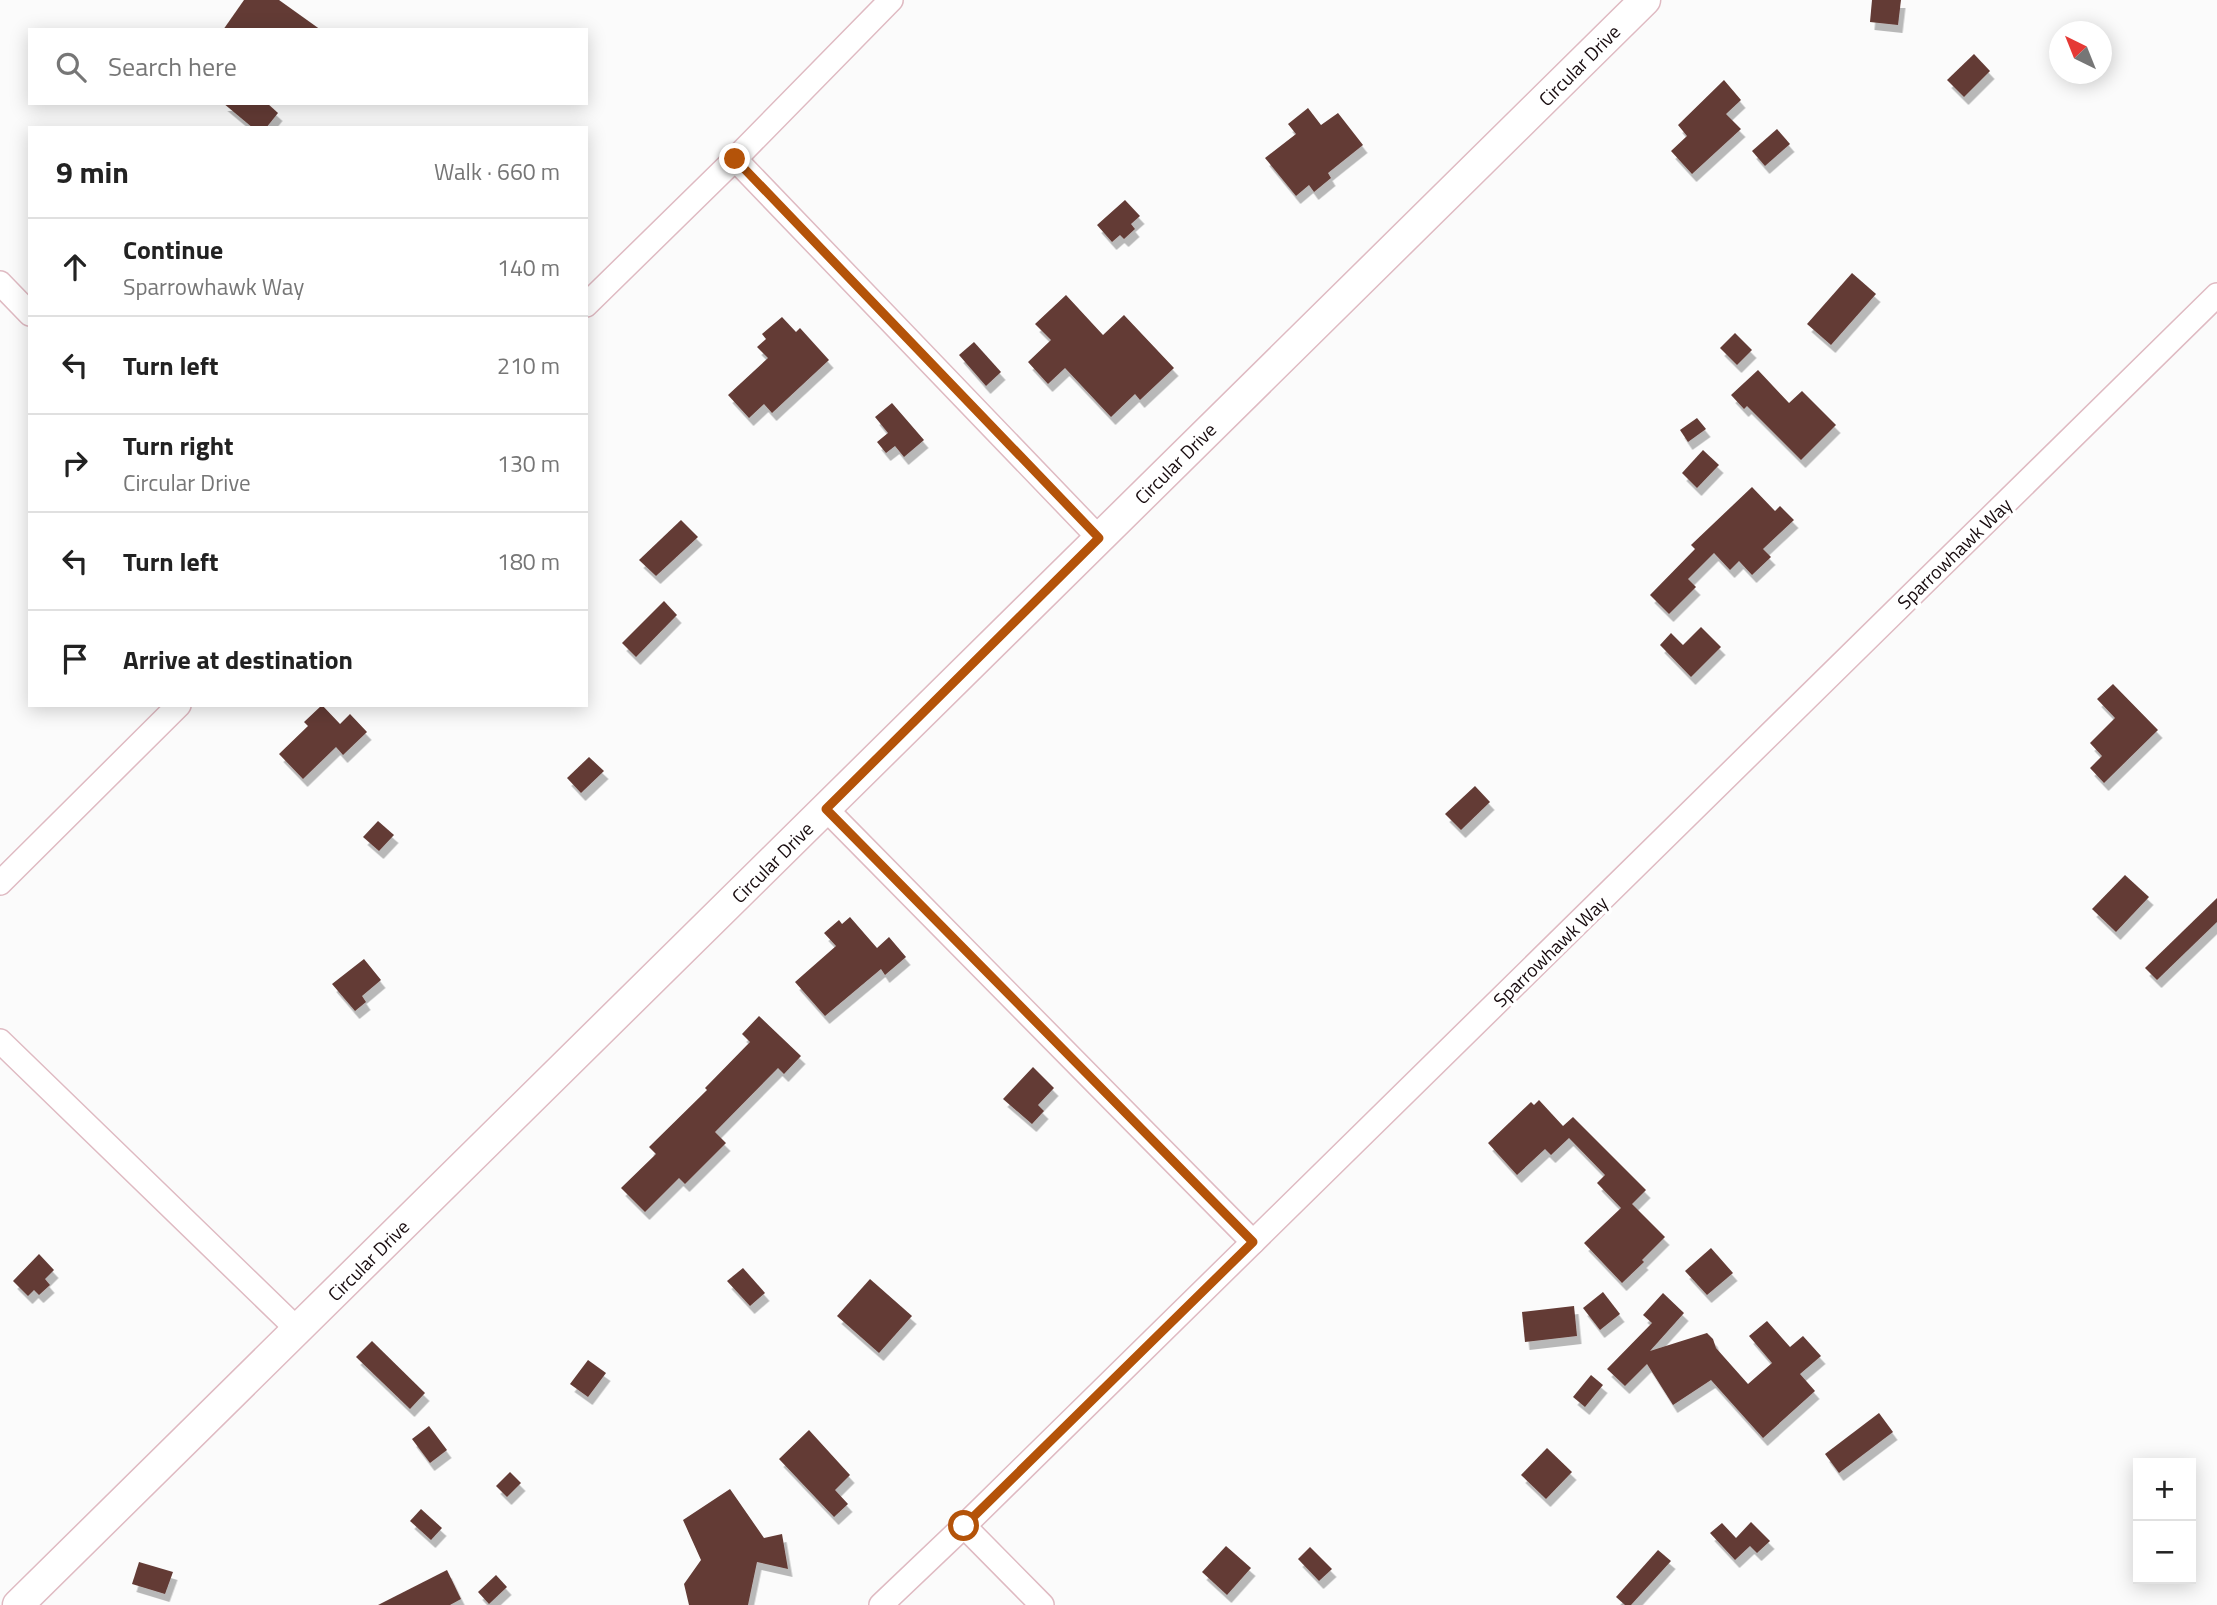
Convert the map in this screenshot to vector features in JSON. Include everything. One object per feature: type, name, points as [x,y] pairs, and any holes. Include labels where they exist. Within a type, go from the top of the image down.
[{"type":"street","points":[[588,303],[735,159],[891,0]]},
{"type":"street","name":"Circular Drive","points":[[18,1605],[1645,0]]},
{"type":"street","points":[[735,159],[1099,538]]},
{"type":"street","points":[[0,283],[28,312]]},
{"type":"street","name":"Sparrowhawk Way","points":[[881,1605],[2217,295]]},
{"type":"street","points":[[0,883],[177,707]]},
{"type":"street","points":[[826,809],[1253,1242]]},
{"type":"street","points":[[0,1041],[297,1329]]},
{"type":"street","points":[[964,1526],[1042,1605]]},
{"type":"building","points":[[244,0],[279,0],[318,28],[224,28]]},
{"type":"building","points":[[1872,0],[1901,0],[1898,25],[1870,22]]},
{"type":"building","points":[[1974,54],[1990,71],[1964,97],[1947,80]]},
{"type":"building","points":[[1724,80],[1741,100],[1726,114],[1741,129],[1692,174],[1671,151],[1687,136],[1678,125]]},
{"type":"building","points":[[225,105],[269,105],[278,113],[268,126],[251,126]]},
{"type":"building","points":[[1308,108],[1321,125],[1338,113],[1363,145],[1328,173],[1331,178],[1314,192],[1309,185],[1296,196],[1265,158],[1296,134],[1288,124]]},
{"type":"building","points":[[1777,129],[1790,144],[1765,166],[1752,151]]},
{"type":"building","points":[[1125,200],[1140,216],[1131,224],[1135,229],[1124,239],[1120,235],[1112,242],[1097,225]]},
{"type":"building","points":[[1852,273],[1876,294],[1831,345],[1807,324]]},
{"type":"building","points":[[1066,295],[1103,335],[1124,315],[1174,368],[1140,400],[1135,394],[1111,417],[1065,368],[1048,384],[1028,362],[1051,340],[1035,324]]},
{"type":"building","points":[[782,317],[796,332],[800,328],[829,360],[772,413],[764,404],[749,418],[728,395],[768,358],[757,347],[766,339],[762,334]]},
{"type":"building","points":[[1735,333],[1752,350],[1737,365],[1720,348]]},
{"type":"building","points":[[974,342],[1001,372],[986,386],[959,355]]},
{"type":"building","points":[[1758,370],[1789,403],[1802,391],[1836,425],[1801,460],[1747,406],[1744,409],[1731,395]]},
{"type":"building","points":[[892,403],[924,440],[904,457],[895,446],[886,453],[877,442],[888,433],[875,417]]},
{"type":"building","points":[[1697,418],[1706,429],[1688,442],[1680,430]]},
{"type":"building","points":[[1703,450],[1719,465],[1697,488],[1682,473]]},
{"type":"building","points":[[1752,487],[1775,511],[1780,506],[1794,520],[1763,549],[1771,557],[1752,575],[1739,561],[1730,570],[1714,553],[1688,579],[1696,587],[1669,614],[1650,595],[1695,549],[1691,545]]},
{"type":"building","points":[[681,520],[698,537],[656,576],[639,560]]},
{"type":"building","points":[[664,601],[677,615],[636,657],[622,643]]},
{"type":"building","points":[[1701,627],[1721,647],[1691,677],[1660,645],[1671,633],[1683,645]]},
{"type":"building","points":[[2113,684],[2158,730],[2104,783],[2090,768],[2102,756],[2090,743],[2115,718],[2097,699]]},
{"type":"building","points":[[320,707],[324,707],[340,724],[350,714],[367,732],[343,755],[336,747],[303,779],[279,754],[308,726],[304,722]]},
{"type":"building","points":[[589,757],[604,771],[581,793],[567,778]]},
{"type":"building","points":[[1475,786],[1490,802],[1461,830],[1445,814]]},
{"type":"building","points":[[378,821],[394,835],[379,851],[363,837]]},
{"type":"building","points":[[2125,875],[2149,897],[2116,932],[2092,909]]},
{"type":"building","points":[[2217,898],[2217,922],[2157,980],[2145,968]]},
{"type":"building","points":[[850,917],[877,948],[889,937],[906,957],[885,975],[881,969],[825,1016],[795,982],[836,946],[824,933],[839,920],[842,924]]},
{"type":"building","points":[[364,959],[381,980],[362,996],[366,1002],[355,1011],[332,984]]},
{"type":"building","points":[[759,1016],[801,1056],[784,1074],[778,1068],[715,1132],[726,1143],[685,1184],[679,1178],[645,1212],[621,1188],[656,1154],[649,1147],[707,1090],[705,1088],[750,1042],[742,1034]]},
{"type":"building","points":[[1033,1067],[1054,1088],[1038,1105],[1044,1111],[1032,1124],[1003,1099]]},
{"type":"building","points":[[1539,1100],[1563,1126],[1573,1117],[1646,1190],[1632,1204],[1665,1237],[1622,1283],[1584,1243],[1621,1208],[1597,1183],[1605,1175],[1569,1138],[1551,1155],[1545,1149],[1517,1175],[1488,1143],[1531,1102],[1534,1105]]},
{"type":"building","points":[[1711,1248],[1733,1273],[1707,1295],[1685,1271]]},
{"type":"building","points":[[39,1254],[54,1270],[45,1279],[50,1285],[39,1295],[34,1290],[28,1296],[13,1281]]},
{"type":"building","points":[[743,1268],[765,1293],[750,1306],[727,1281]]},
{"type":"building","points":[[870,1279],[912,1316],[879,1353],[837,1316]]},
{"type":"building","points":[[1603,1292],[1620,1314],[1600,1330],[1583,1308]]},
{"type":"building","points":[[1663,1293],[1684,1313],[1650,1351],[1707,1333],[1716,1348],[1748,1384],[1772,1363],[1749,1336],[1767,1321],[1790,1347],[1803,1336],[1821,1356],[1800,1374],[1815,1391],[1763,1438],[1711,1380],[1673,1405],[1647,1364],[1625,1386],[1607,1369],[1652,1323],[1643,1315]]},
{"type":"building","points":[[1574,1306],[1577,1336],[1525,1342],[1522,1312]]},
{"type":"building","points":[[372,1341],[425,1393],[410,1409],[356,1357]]},
{"type":"building","points":[[588,1360],[606,1373],[588,1397],[570,1384]]},
{"type":"building","points":[[1591,1375],[1603,1385],[1585,1407],[1573,1397]]},
{"type":"building","points":[[1879,1413],[1893,1432],[1839,1473],[1825,1454]]},
{"type":"building","points":[[429,1426],[447,1450],[430,1463],[412,1439]]},
{"type":"building","points":[[809,1430],[850,1475],[835,1490],[848,1504],[834,1517],[779,1459]]},
{"type":"building","points":[[1547,1448],[1572,1472],[1546,1499],[1521,1475]]},
{"type":"building","points":[[510,1472],[521,1483],[507,1497],[496,1486]]},
{"type":"building","points":[[730,1489],[764,1538],[782,1534],[788,1569],[757,1562],[748,1605],[689,1605],[684,1584],[701,1560],[683,1520]]},
{"type":"building","points":[[421,1509],[442,1528],[431,1540],[410,1521]]},
{"type":"building","points":[[1751,1522],[1770,1541],[1757,1553],[1750,1546],[1735,1560],[1710,1533],[1722,1523],[1736,1538]]},
{"type":"building","points":[[1226,1546],[1251,1568],[1227,1595],[1202,1572]]},
{"type":"building","points":[[1310,1547],[1332,1569],[1319,1581],[1298,1559]]},
{"type":"building","points":[[1658,1550],[1671,1561],[1631,1605],[1625,1605],[1616,1597]]},
{"type":"building","points":[[139,1562],[173,1572],[165,1594],[132,1584]]},
{"type":"building","points":[[447,1570],[461,1599],[450,1605],[378,1605]]},
{"type":"building","points":[[496,1575],[507,1587],[489,1604],[478,1592]]},
{"type":"route","points":[[735,159],[1099,538],[826,809],[1253,1242],[964,1526]]}]
